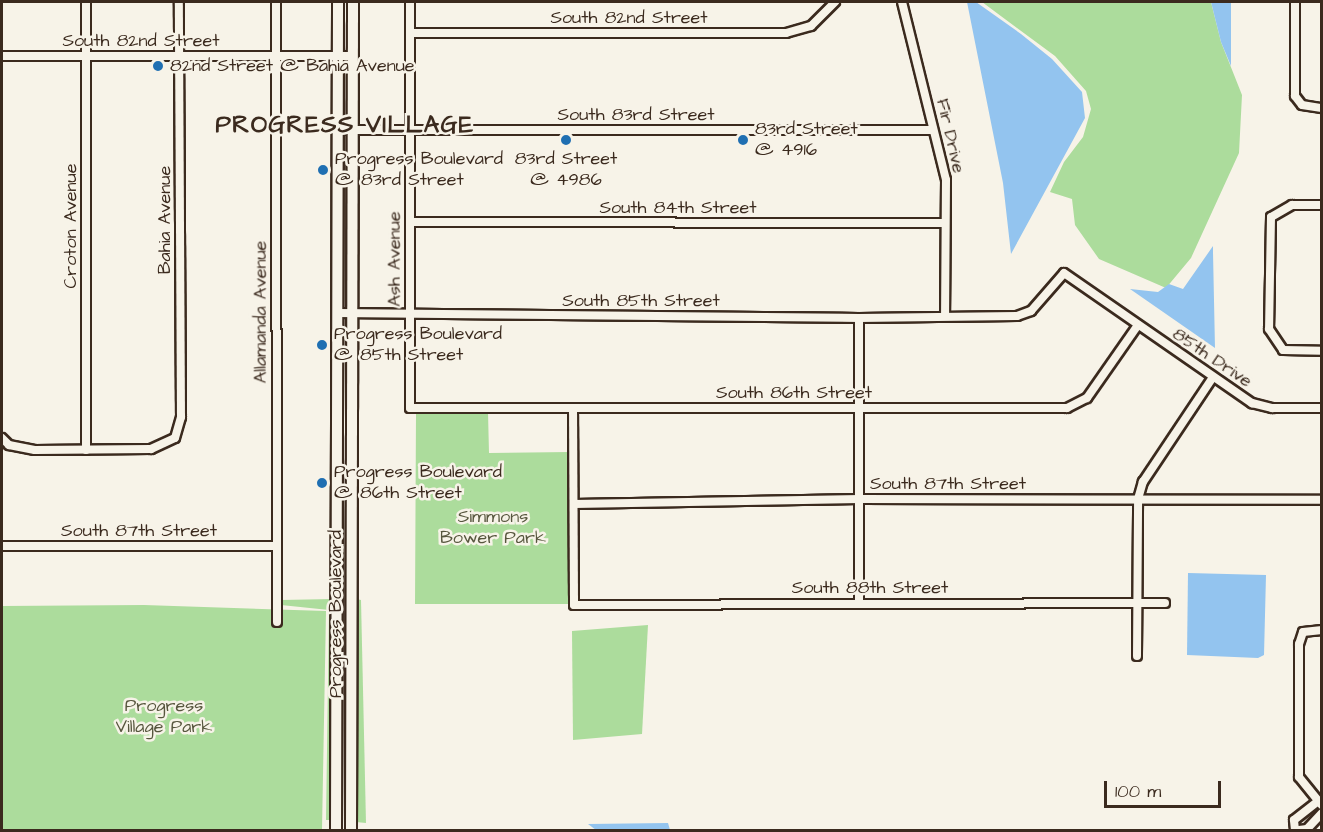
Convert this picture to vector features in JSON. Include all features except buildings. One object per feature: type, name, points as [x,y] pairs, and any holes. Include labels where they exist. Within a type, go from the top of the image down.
[{"type":"main road","name":"Progress Boulevard","points":[[336,831],[338,2]]},
{"type":"main road","name":"Progress Boulevard","points":[[351,831],[353,2]]},
{"type":"main road","points":[[337,513],[353,513]]},
{"type":"main road","points":[[351,744],[345,723],[345,632],[336,621],[344,618],[352,594]]},
{"type":"street","name":"Croton Avenue","points":[[86,2],[86,450]]},
{"type":"street","name":"Bahia Avenue","points":[[86,450],[151,449],[175,438],[181,417],[179,2]]},
{"type":"street","name":"Allamanda Avenue","points":[[276,2],[277,621]]},
{"type":"street","name":"Ash Avenue","points":[[410,2],[410,408]]},
{"type":"street","name":"South 82nd Street","points":[[410,33],[786,33],[811,26],[836,2]]},
{"type":"street","name":"Fir Drive","points":[[902,2],[946,180],[945,315]]},
{"type":"street","points":[[1295,2],[1295,96],[1302,105],[1322,108]]},
{"type":"street","name":"South 82nd Street","points":[[2,56],[353,56]]},
{"type":"street","name":"South 83rd Street","points":[[338,130],[933,130]]},
{"type":"street","points":[[1322,205],[1292,205],[1271,217],[1269,329],[1283,350],[1322,351]]},
{"type":"street","name":"South 84th Street","points":[[411,222],[945,223]]},
{"type":"street","name":"85th Drive","points":[[945,315],[1017,315],[1032,311],[1064,273],[1097,299],[1252,403],[1272,408],[1322,408]]},
{"type":"street","name":"South 85th Street","points":[[337,314],[859,318],[945,315]]},
{"type":"street","points":[[859,318],[859,602]]},
{"type":"street","name":"South 86th Street","points":[[410,408],[1067,408],[1087,398],[1138,325]]},
{"type":"street","points":[[1137,656],[1138,499],[1143,482],[1213,377]]},
{"type":"street","points":[[573,408],[574,504]]},
{"type":"street","points":[[2,438],[22,448],[86,450]]},
{"type":"street","name":"South 87th Street","points":[[574,504],[860,499],[1322,501]]},
{"type":"street","name":"South 88th Street","points":[[574,504],[574,605],[859,602],[1165,603]]},
{"type":"street","name":"South 87th Street","points":[[2,546],[276,546]]},
{"type":"street","points":[[1322,630],[1303,632],[1299,644],[1299,777],[1319,804],[1294,820],[1297,831],[1307,829],[1322,813]]},
{"type":"street","points":[[1305,813],[1314,821]]},
{"type":"green space","points":[[982,2],[1211,2],[1221,42],[1242,95],[1239,153],[1191,258],[1166,288],[1099,259],[1075,225],[1072,199],[1050,192],[1064,162],[1083,137],[1091,109],[1086,91],[1055,56]]},
{"type":"green space","name":"Simmons Bower Park","points":[[488,412],[489,453],[570,452],[570,604],[415,604],[416,413]]},
{"type":"green space","points":[[332,599],[330,620],[331,820],[326,820],[329,610],[281,605],[281,600]]},
{"type":"green space","points":[[356,599],[361,600],[366,823],[356,822]]},
{"type":"green space","name":"Progress Village Park","points":[[144,605],[326,611],[322,830],[2,830],[2,606]]},
{"type":"green space","points":[[648,625],[642,734],[573,740],[572,631]]},
{"type":"water","points":[[967,2],[976,2],[1021,34],[1052,59],[1082,92],[1085,118],[1011,254],[1003,183]]},
{"type":"water","points":[[1211,2],[1231,2],[1231,66],[1221,42]]},
{"type":"water","points":[[1213,246],[1215,348],[1130,289],[1158,292],[1169,284],[1183,289]]},
{"type":"water","points":[[1188,573],[1266,575],[1264,655],[1258,658],[1187,655]]},
{"type":"water","points":[[668,823],[670,830],[596,830],[588,824]]},
{"type":"place","name":"82nd Street @ Bahia Avenue","points":[[158,66]]},
{"type":"place","name":"83rd Street @ 4986","points":[[566,140]]},
{"type":"place","name":"83rd Street @ 4916","points":[[743,140]]},
{"type":"place","name":"Progress Boulevard @ 83rd Street","points":[[323,170]]},
{"type":"place","name":"Progress Boulevard @ 85th Street","points":[[322,345]]},
{"type":"place","name":"Progress Boulevard @ 86th Street","points":[[322,483]]},
{"type":"district","name":"PROGRESS VILLAGE","points":[[345,126]]}]
